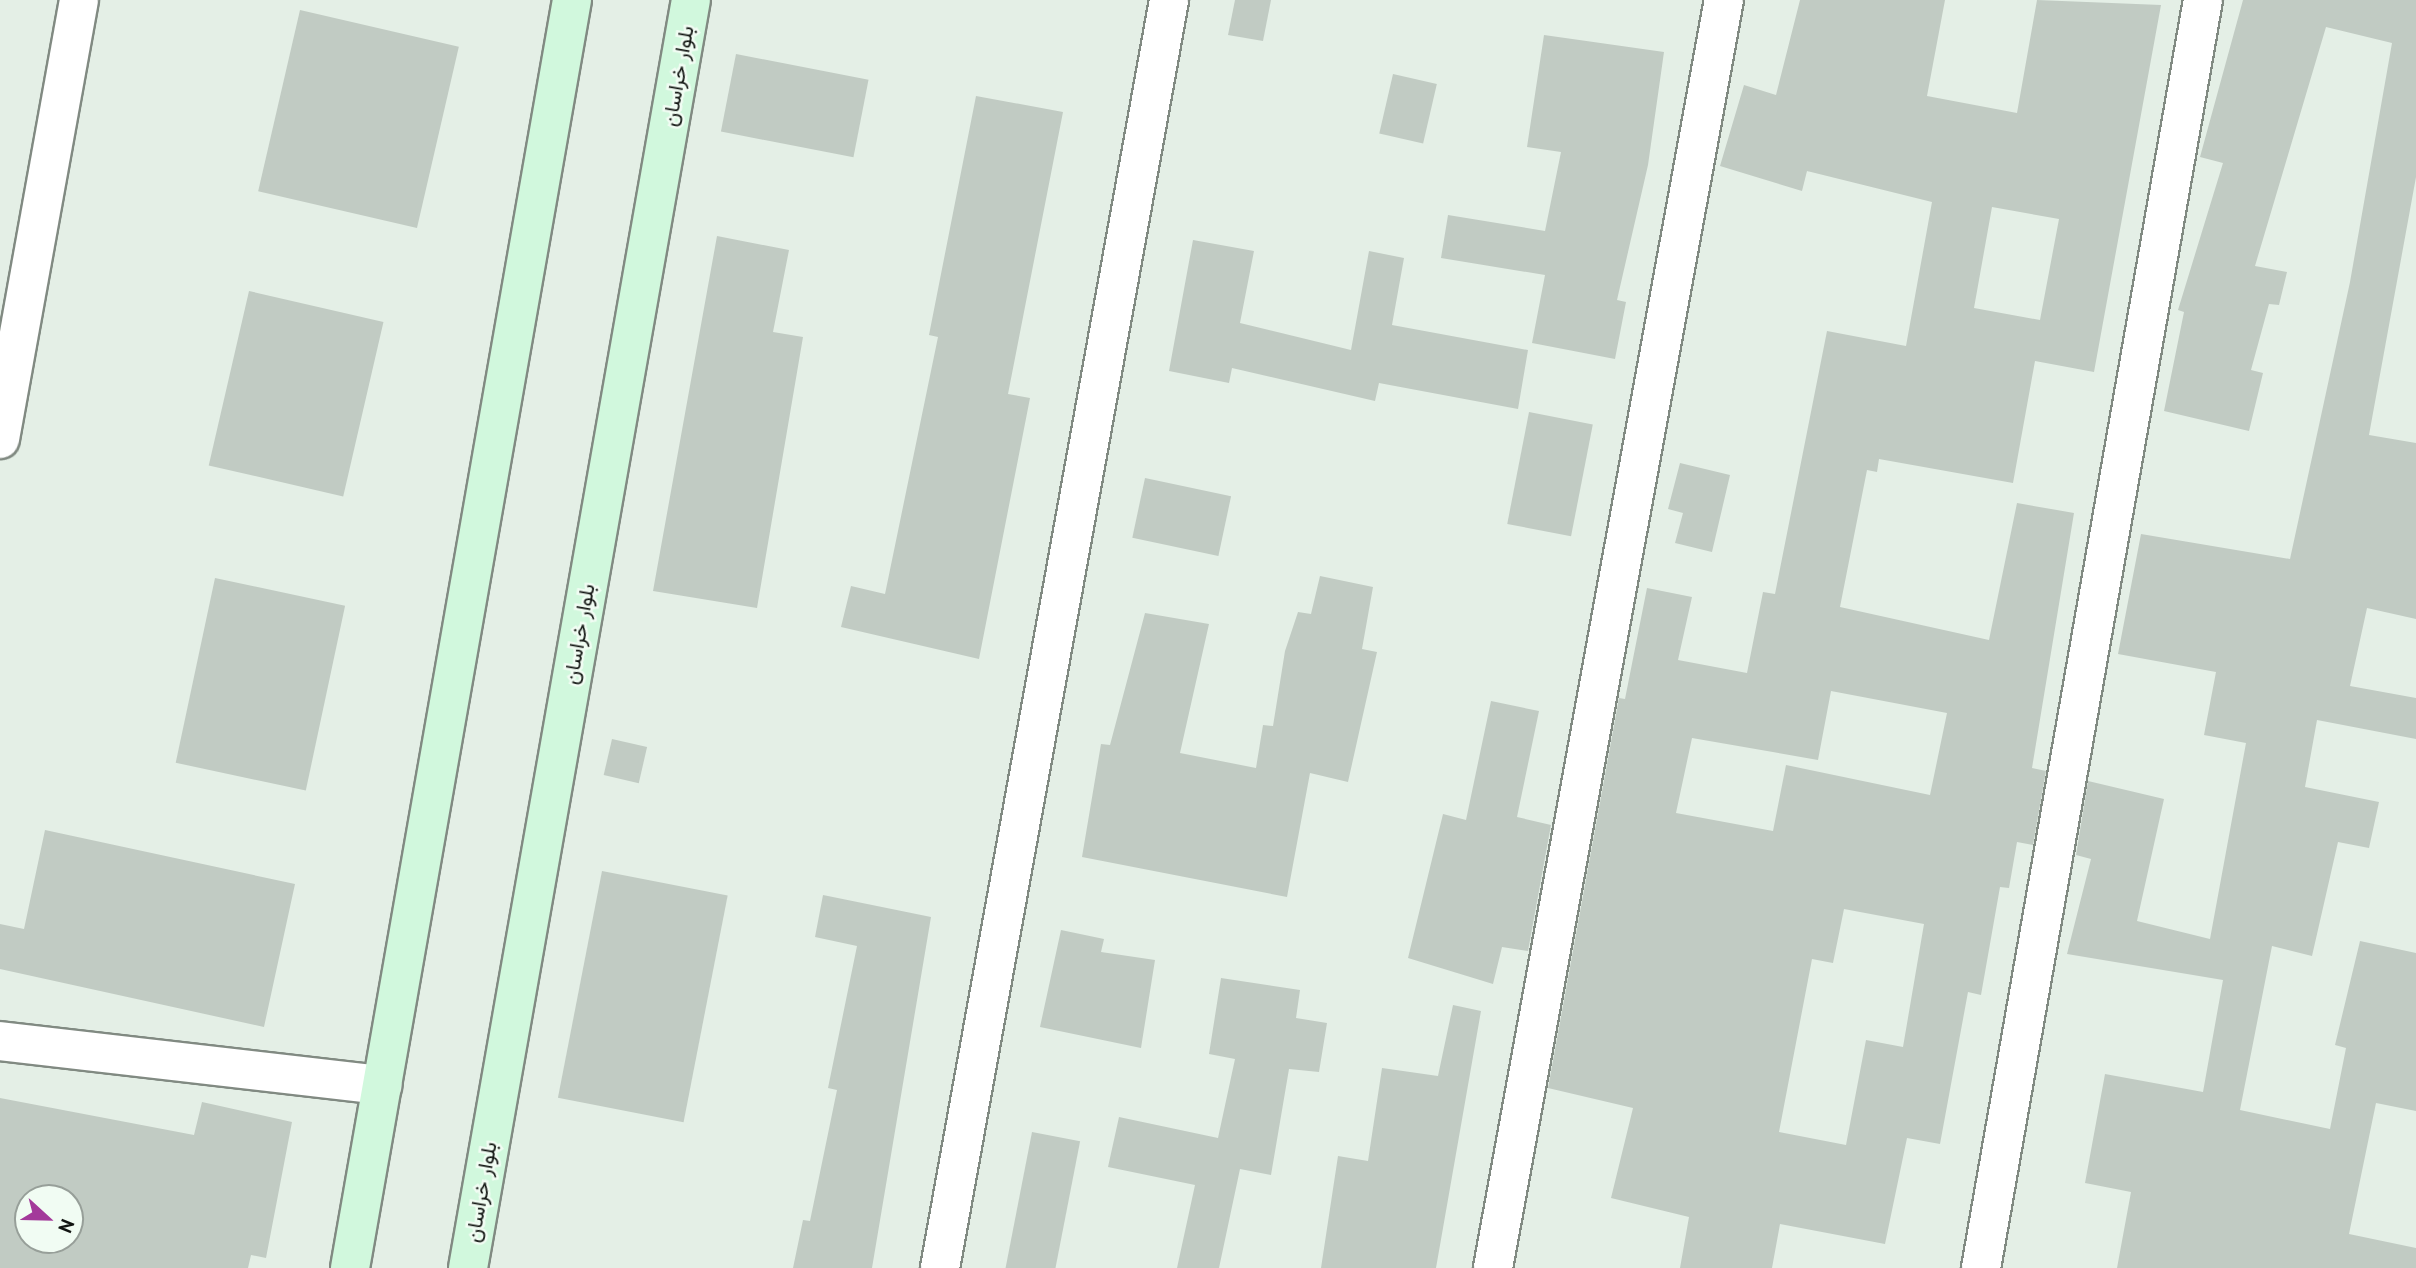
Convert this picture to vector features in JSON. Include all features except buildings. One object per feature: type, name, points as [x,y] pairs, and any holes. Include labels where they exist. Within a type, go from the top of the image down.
[{"type":"main road","points":[[350,1268],[572,0]]},
{"type":"main road","name":"بلوار خراسان","points":[[468,1268],[691,0]]},
{"type":"street","points":[[0,439],[79,0]]},
{"type":"street","points":[[940,1268],[1168,0]]},
{"type":"street","points":[[1493,1268],[1724,0]]},
{"type":"street","points":[[1981,1268],[2203,0]]},
{"type":"street","points":[[0,1041],[382,1085]]}]
